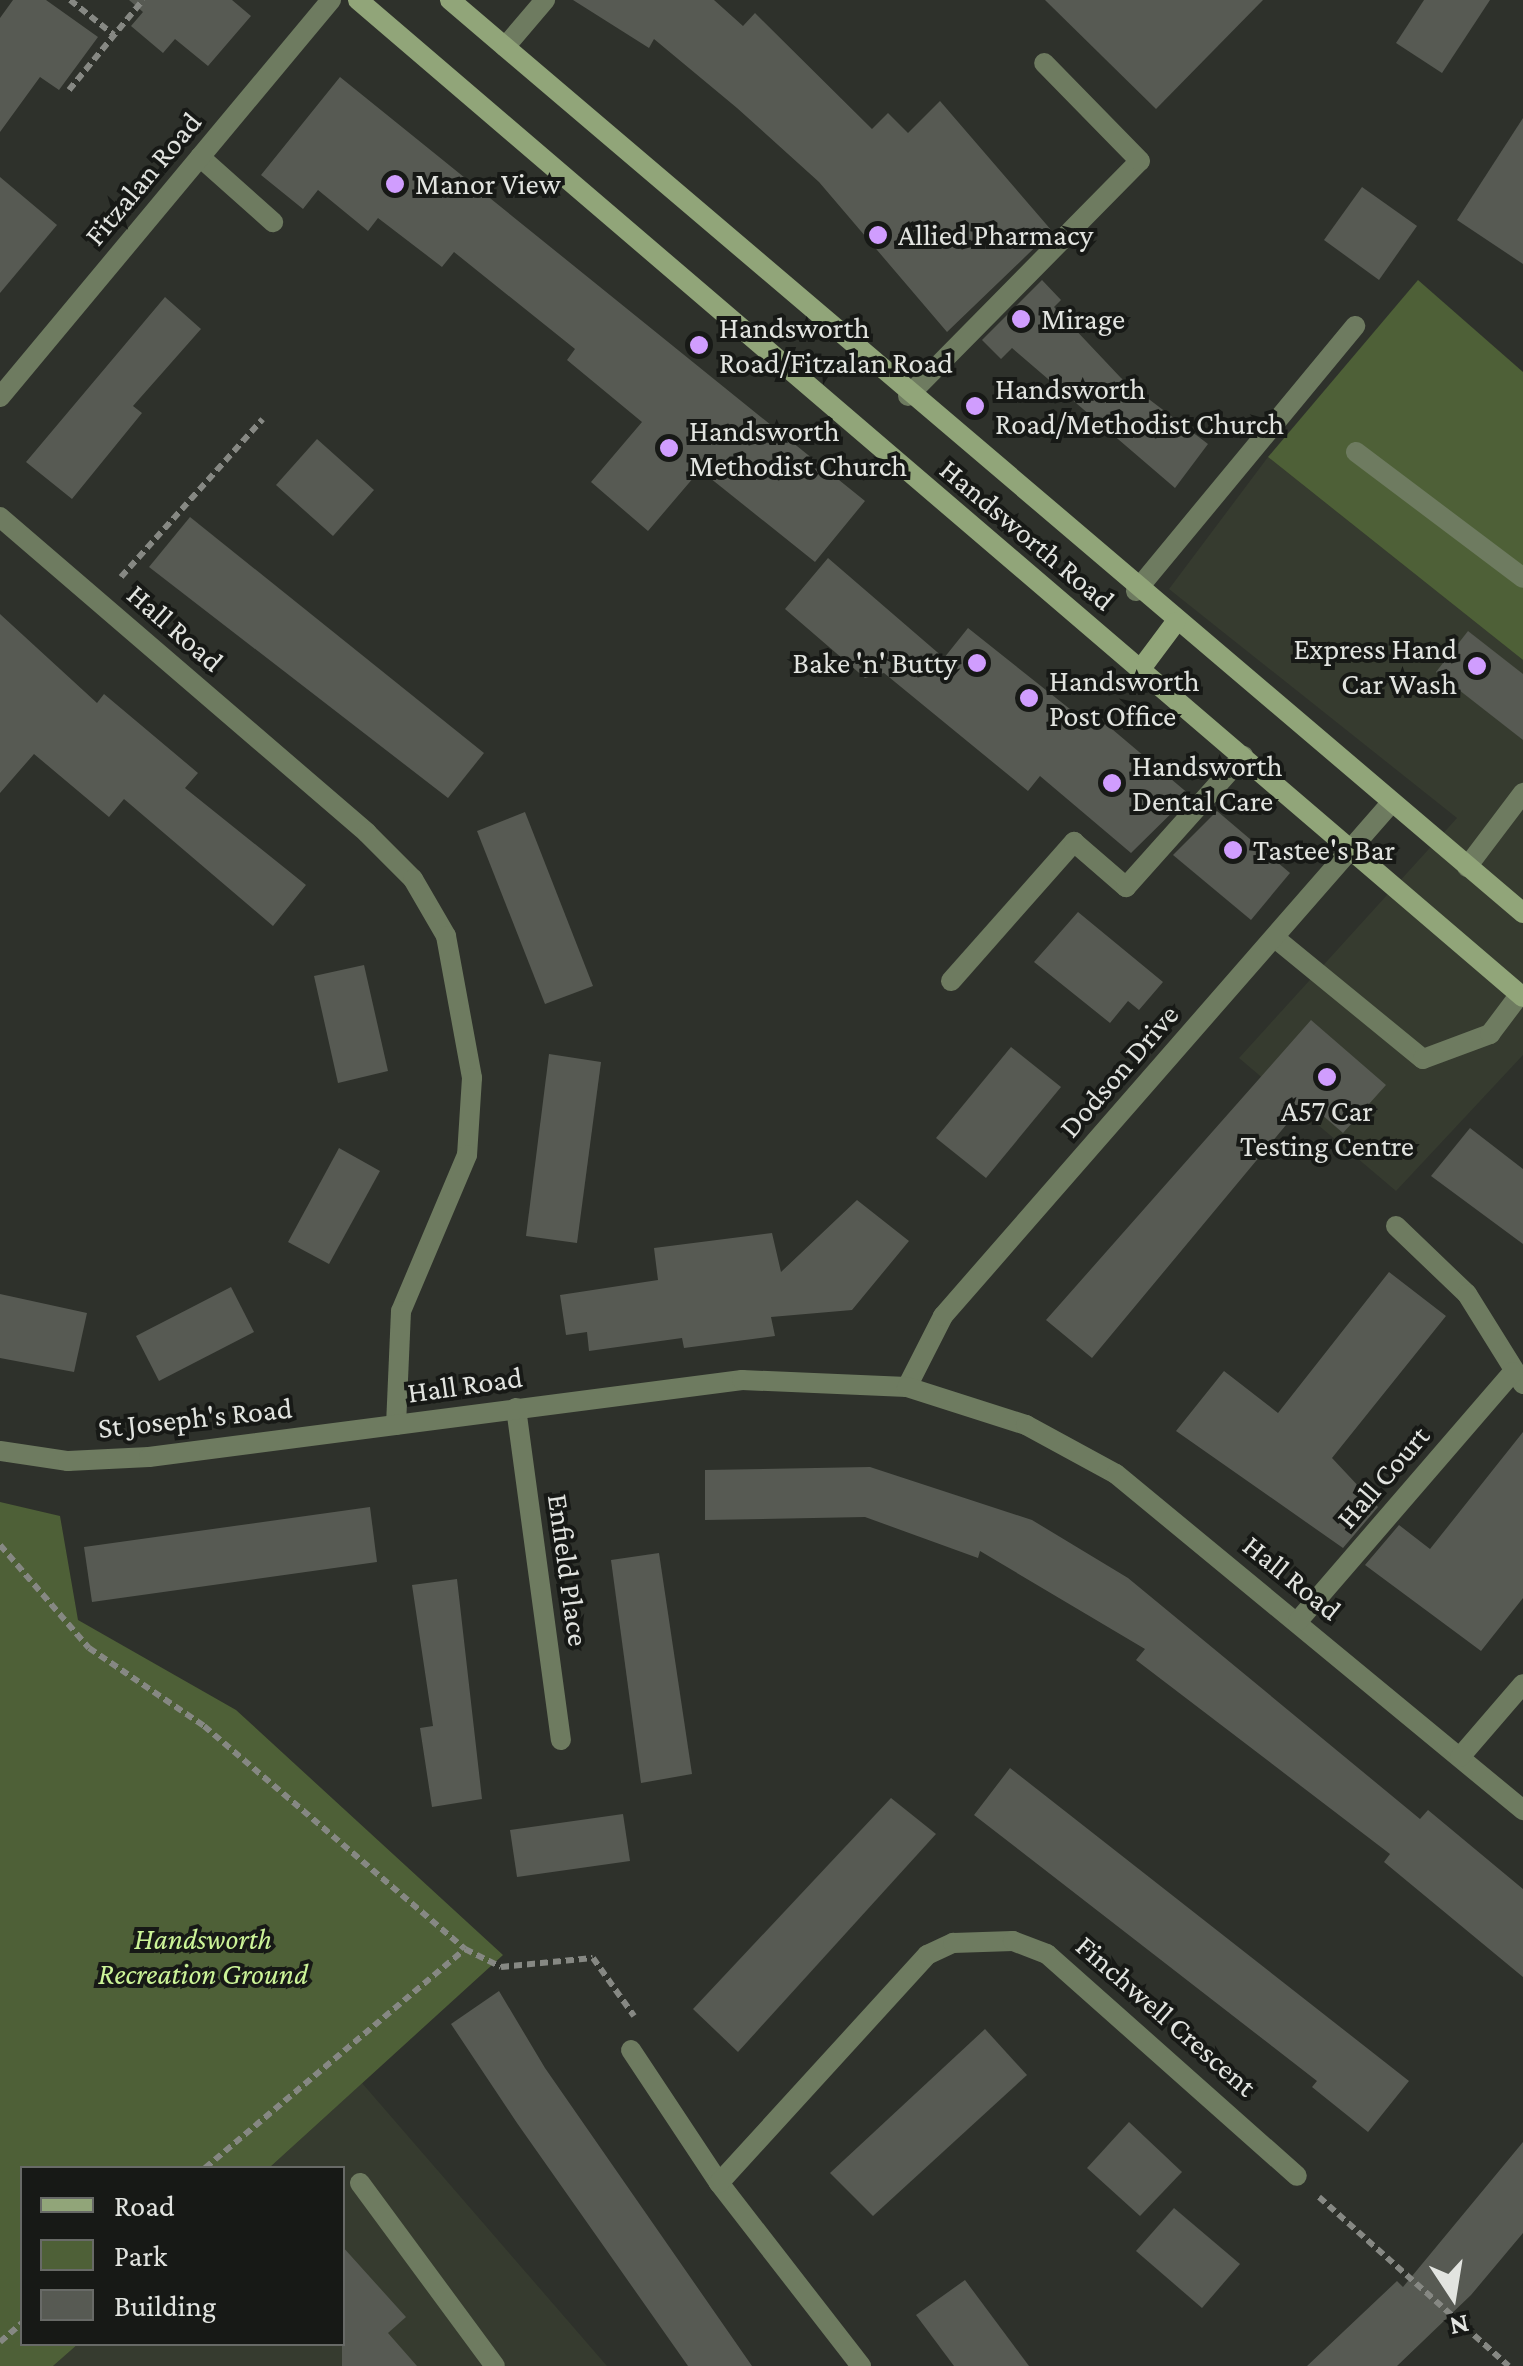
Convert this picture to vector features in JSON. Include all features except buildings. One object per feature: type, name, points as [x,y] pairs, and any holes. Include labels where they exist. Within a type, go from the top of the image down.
[{"type":"main road","name":"Handsworth Road","points":[[358,0],[1521,995]]},
{"type":"main road","name":"Handsworth Road","points":[[450,0],[1175,624],[1521,906]]},
{"type":"main road","points":[[1140,670],[1175,624]]},
{"type":"street","name":"Fitzalan Road","points":[[0,397],[331,0]]},
{"type":"street","points":[[504,47],[545,0]]},
{"type":"street","points":[[908,396],[1140,161],[1044,63]]},
{"type":"street","points":[[200,157],[273,222]]},
{"type":"street","points":[[1136,591],[1354,326]]},
{"type":"street","points":[[1356,452],[1523,578]]},
{"type":"street","name":"Hall Road","points":[[0,517],[367,833],[413,879],[446,936],[472,1078],[466,1155],[401,1310],[396,1425],[742,1380],[906,1387],[1026,1425],[1116,1474],[1523,1810]]},
{"type":"street","points":[[951,981],[1074,842],[1126,887],[1243,756]]},
{"type":"street","points":[[1468,866],[1523,793]]},
{"type":"street","name":"Dodson Drive","points":[[906,1387],[943,1316],[1392,803]]},
{"type":"street","points":[[1274,938],[1423,1060],[1490,1034],[1521,995]]},
{"type":"street","name":"Hall Court","points":[[1298,1621],[1518,1378],[1467,1294],[1396,1226]]},
{"type":"street","name":"Enfield Place","points":[[516,1408],[562,1740]]},
{"type":"street","name":"St Joseph's Road","points":[[0,1450],[68,1461],[150,1457],[396,1425]]},
{"type":"street","points":[[1460,1757],[1523,1684]]},
{"type":"street","name":"Finchwell Crescent","points":[[719,2183],[927,1955],[982,1939],[1047,1954],[1297,2176]]},
{"type":"street","points":[[631,2050],[719,2183],[861,2366]]},
{"type":"street","points":[[360,2183],[496,2366]]},
{"type":"path","points":[[70,0],[114,35]]},
{"type":"path","points":[[70,90],[143,0]]},
{"type":"path","points":[[120,578],[263,419]]},
{"type":"path","points":[[0,1544],[89,1648],[204,1726],[465,1949],[501,1967],[594,1958],[644,2030],[631,2050]]},
{"type":"path","points":[[208,2166],[465,1949]]},
{"type":"path","points":[[1297,2176],[1509,2366]]},
{"type":"path","points":[[0,2342],[20,2325]]},
{"type":"shaded area","points":[[1268,457],[1523,660],[1523,1055],[1396,1191],[1239,1058],[1457,818],[1169,589]]},
{"type":"shaded area","points":[[362,2083],[607,2366],[53,2366],[76,2346],[345,2346],[345,2166],[271,2166]]},
{"type":"green space","points":[[1418,280],[1523,372],[1523,660],[1268,457]]},
{"type":"green space","name":"Handsworth Recreation Ground","points":[[0,1502],[60,1516],[78,1620],[236,1710],[503,1955],[271,2166],[20,2166],[20,2346],[76,2346],[53,2366],[0,2366]]},
{"type":"place","name":"Manor View","points":[[395,184]]},
{"type":"place","name":"Allied Pharmacy","points":[[878,235]]},
{"type":"place","name":"Mirage","points":[[1021,319]]},
{"type":"place","name":"Handsworth Road/Fitzalan Road","points":[[699,345]]},
{"type":"place","name":"Handsworth Road/Methodist Church","points":[[975,406]]},
{"type":"place","name":"Handsworth Methodist Church","points":[[669,448]]},
{"type":"place","name":"Bake 'n' Butty","points":[[977,663]]},
{"type":"place","name":"Express Hand Car Wash","points":[[1477,666]]},
{"type":"place","name":"Handsworth Post Office","points":[[1029,698]]},
{"type":"place","name":"Handsworth Dental Care","points":[[1112,783]]},
{"type":"place","name":"Tastee's Bar","points":[[1233,850]]},
{"type":"place","name":"A57 Car Testing Centre","points":[[1327,1077]]}]
